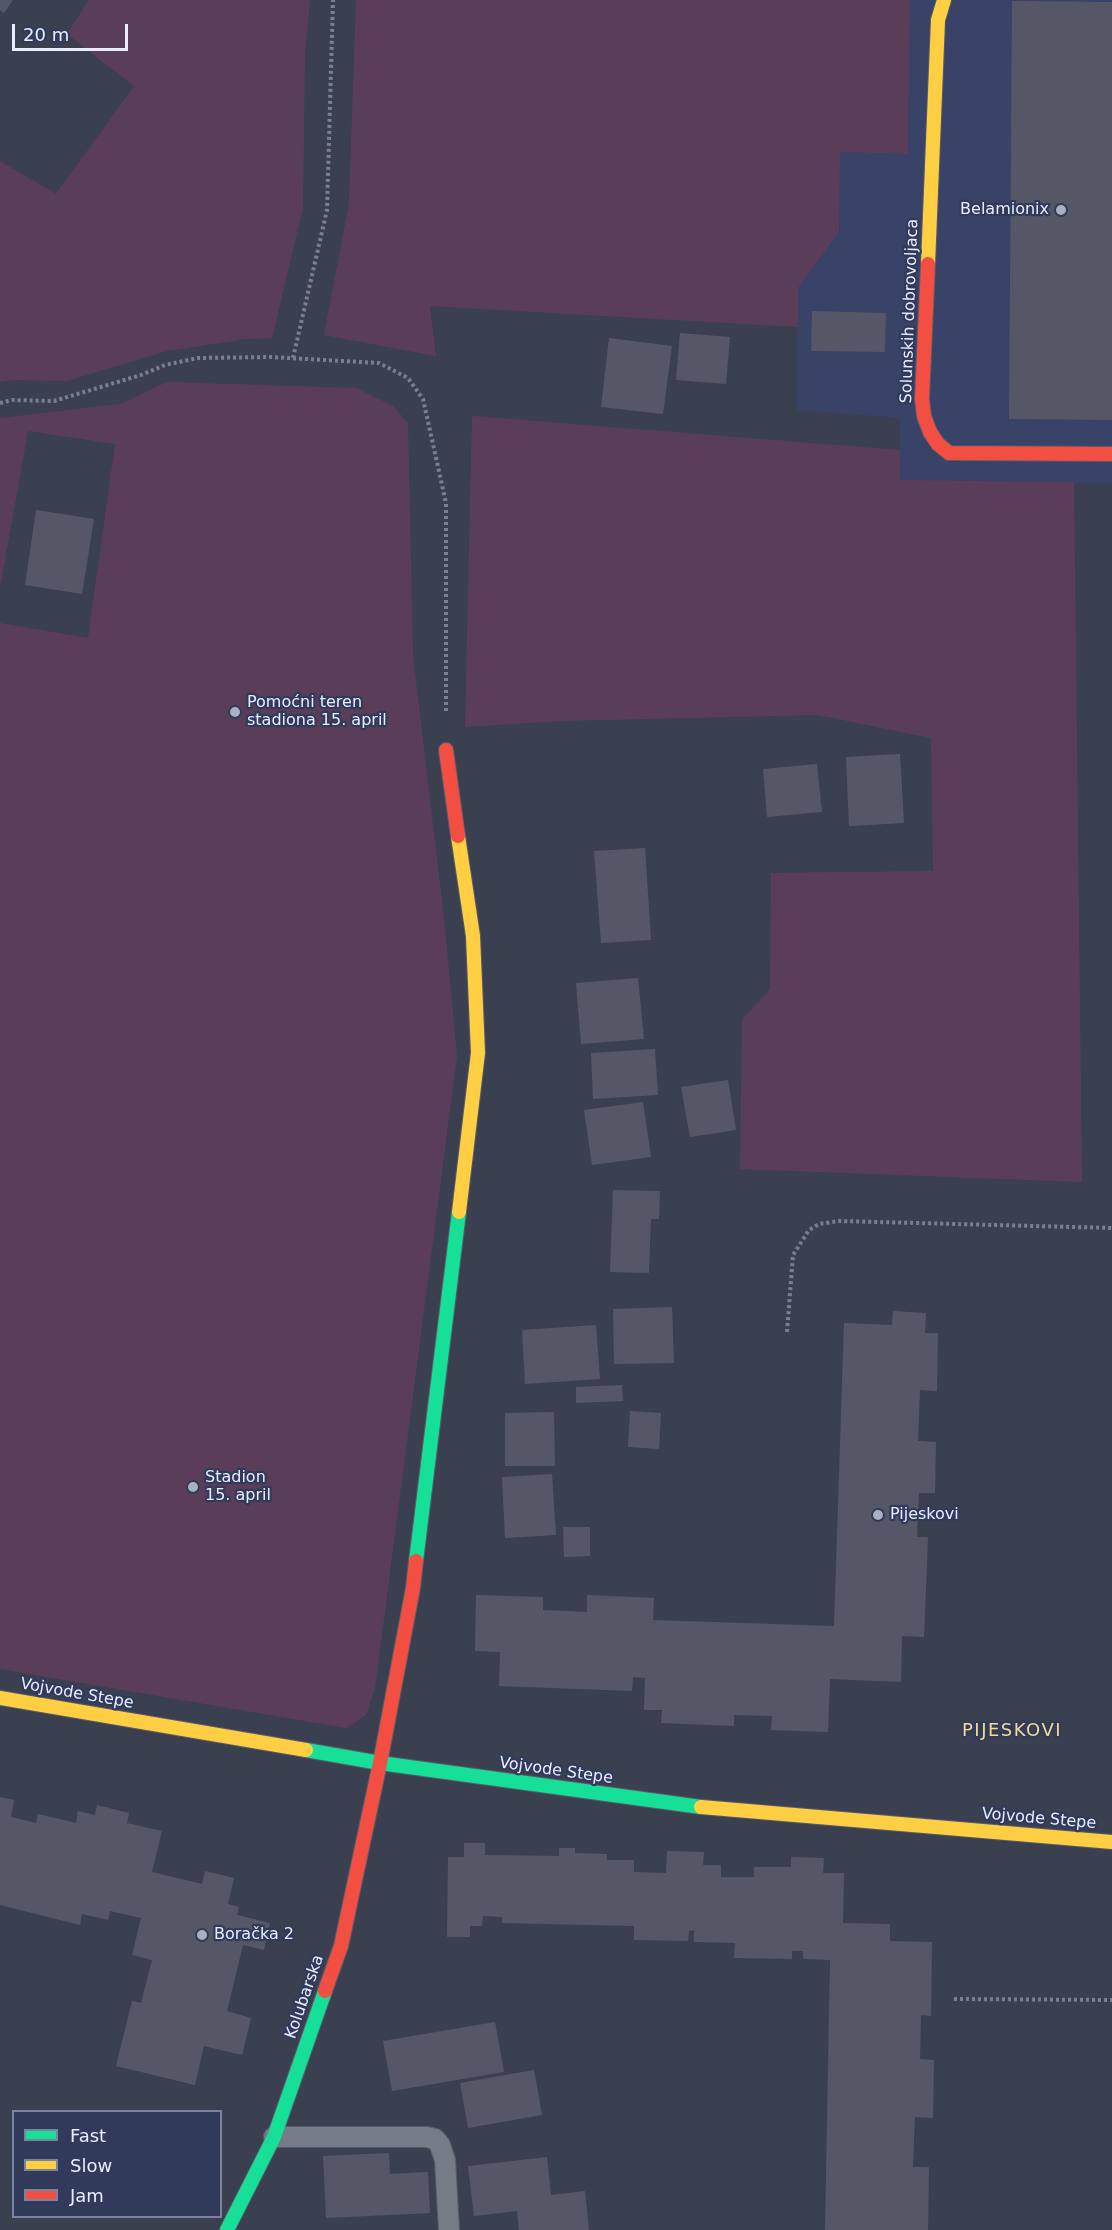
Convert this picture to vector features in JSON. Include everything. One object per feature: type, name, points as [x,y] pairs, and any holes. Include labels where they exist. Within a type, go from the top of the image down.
[{"type":"street","name":"Solunskih dobrovoljaca","points":[[944,0],[938,20],[922,399],[924,416],[938,444],[950,453],[1112,454]]},
{"type":"street","name":"Kolubarska","points":[[227,2230],[274,2137],[341,1946],[380,1763],[413,1588],[478,1053],[473,936],[446,750]]},
{"type":"street","name":"Vojvode Stepe","points":[[0,1698],[380,1763],[677,1805],[1112,1842]]},
{"type":"lane","points":[[274,2137],[428,2137],[435,2139],[440,2145],[445,2160],[449,2230]]},
{"type":"path","points":[[293,358],[327,210],[332,102],[333,0]]},
{"type":"path","points":[[0,403],[12,400],[54,401],[141,375],[165,365],[198,358],[293,358],[379,363],[408,378],[423,399],[446,503],[446,750]]},
{"type":"path","points":[[787,1332],[793,1255],[809,1230],[819,1224],[839,1221],[1112,1228]]},
{"type":"path","points":[[954,1999],[1112,2001]]},
{"type":"shaded area","points":[[89,0],[310,0],[305,53],[303,208],[272,338],[246,339],[167,351],[67,381],[13,380],[0,382],[0,161],[56,194],[134,86],[67,34]]},
{"type":"shaded area","points":[[356,0],[910,0],[908,154],[840,152],[839,232],[798,288],[798,327],[430,306],[436,356],[324,335],[349,203]]},
{"type":"shaded area","points":[[910,0],[1112,0],[1112,483],[900,480],[900,418],[797,410],[798,288],[839,232],[840,152],[908,154]]},
{"type":"shaded area","points":[[167,382],[356,388],[393,406],[408,423],[413,656],[444,918],[457,1056],[375,1688],[366,1715],[346,1728],[0,1669],[0,623],[88,638],[115,444],[28,431],[0,588],[0,418],[120,404]]},
{"type":"shaded area","points":[[472,416],[900,450],[900,480],[1074,482],[1082,1182],[740,1169],[742,1020],[770,989],[771,873],[933,871],[931,738],[818,715],[560,721],[465,727]]},
{"type":"building","points":[[0,0],[13,0],[4,13],[0,10]]},
{"type":"building","name":"Belamionix","points":[[1012,1],[1112,2],[1112,420],[1009,419]]},
{"type":"building","points":[[812,311],[886,313],[885,352],[811,351]]},
{"type":"building","points":[[680,333],[730,337],[726,384],[676,380]]},
{"type":"building","points":[[609,338],[672,346],[663,414],[601,407]]},
{"type":"building","points":[[36,510],[94,519],[82,594],[25,585]]},
{"type":"building","points":[[900,754],[904,823],[849,826],[846,757]]},
{"type":"building","points":[[817,764],[822,812],[767,817],[763,769]]},
{"type":"building","points":[[645,848],[651,940],[601,943],[594,851]]},
{"type":"building","points":[[638,978],[644,1039],[581,1044],[576,983]]},
{"type":"building","points":[[655,1049],[658,1095],[593,1099],[591,1053]]},
{"type":"building","points":[[728,1080],[736,1130],[690,1137],[681,1087]]},
{"type":"building","points":[[643,1102],[651,1157],[592,1165],[584,1110]]},
{"type":"building","points":[[613,1190],[660,1191],[659,1219],[651,1219],[649,1273],[610,1272]]},
{"type":"building","points":[[672,1307],[674,1363],[614,1364],[613,1309]]},
{"type":"building","name":"Pijeskovi","points":[[893,1311],[926,1313],[925,1333],[938,1333],[937,1391],[920,1390],[918,1441],[936,1442],[935,1493],[919,1493],[917,1537],[928,1537],[924,1637],[902,1636],[901,1682],[830,1679],[828,1732],[771,1730],[772,1716],[734,1715],[734,1726],[661,1723],[662,1710],[644,1710],[645,1678],[633,1677],[632,1691],[499,1686],[500,1652],[475,1651],[476,1595],[543,1597],[543,1610],[587,1612],[587,1595],[654,1598],[653,1620],[834,1626],[844,1323],[892,1325]]},
{"type":"building","points":[[596,1325],[600,1379],[525,1384],[522,1330]]},
{"type":"building","points":[[622,1385],[623,1401],[576,1403],[576,1387]]},
{"type":"building","points":[[630,1411],[661,1413],[659,1449],[628,1447]]},
{"type":"building","points":[[554,1412],[555,1466],[505,1466],[505,1413]]},
{"type":"building","points":[[552,1474],[556,1535],[505,1538],[502,1477]]},
{"type":"building","points":[[563,1527],[590,1527],[590,1556],[564,1557]]},
{"type":"building","name":"Boračka 2","points":[[0,1797],[14,1800],[11,1817],[36,1823],[38,1814],[76,1823],[78,1811],[95,1815],[97,1805],[129,1813],[127,1823],[162,1831],[152,1872],[202,1884],[205,1871],[234,1878],[228,1904],[239,1907],[237,1915],[270,1923],[264,1950],[243,1945],[227,2011],[251,2018],[242,2055],[204,2046],[195,2085],[116,2066],[132,2001],[141,2003],[152,1960],[132,1955],[141,1918],[110,1911],[108,1920],[82,1914],[80,1925],[0,1905]]},
{"type":"building","points":[[464,1843],[485,1843],[485,1855],[559,1856],[559,1848],[575,1848],[575,1853],[607,1854],[607,1860],[634,1860],[634,1872],[666,1873],[667,1851],[704,1852],[703,1865],[721,1865],[721,1877],[754,1877],[754,1867],[791,1867],[791,1857],[824,1858],[823,1873],[844,1873],[843,1923],[890,1924],[890,1941],[932,1942],[931,2016],[921,2015],[920,2059],[934,2060],[933,2118],[915,2117],[913,2167],[929,2167],[928,2230],[825,2230],[830,1960],[803,1959],[803,1951],[792,1951],[792,1959],[734,1958],[735,1943],[694,1942],[694,1930],[689,1931],[688,1941],[634,1940],[634,1926],[502,1923],[502,1917],[483,1916],[482,1926],[470,1926],[470,1937],[447,1937],[448,1857],[464,1857]]},
{"type":"building","points":[[495,2022],[504,2072],[392,2091],[383,2041]]},
{"type":"building","points":[[534,2070],[542,2115],[468,2128],[460,2083]]},
{"type":"building","points":[[389,2153],[390,2174],[428,2172],[430,2213],[326,2218],[323,2156]]},
{"type":"building","points":[[547,2157],[551,2195],[585,2191],[589,2230],[519,2230],[517,2211],[474,2216],[468,2166]]},
{"type":"traffic: fast","points":[[416,1561],[459,1212]]},
{"type":"traffic: fast","points":[[306,1750],[380,1763],[701,1807]]},
{"type":"traffic: fast","points":[[227,2230],[274,2137],[325,1991]]},
{"type":"traffic: slow","points":[[928,264],[938,20],[944,0]]},
{"type":"traffic: slow","points":[[458,836],[473,936],[478,1053],[459,1212]]},
{"type":"traffic: slow","points":[[0,1698],[306,1750]]},
{"type":"traffic: slow","points":[[701,1807],[1112,1842]]},
{"type":"traffic: jam","points":[[928,264],[922,399],[924,416],[938,444],[949,453],[1112,454]]},
{"type":"traffic: jam","points":[[446,750],[458,836]]},
{"type":"traffic: jam","points":[[325,1991],[341,1946],[380,1763],[416,1561]]},
{"type":"place","name":"Belamionix","points":[[1061,210]]},
{"type":"place","name":"Pomoćni teren stadiona 15. april","points":[[235,712]]},
{"type":"place","name":"Stadion 15. april","points":[[193,1487]]},
{"type":"place","name":"Pijeskovi","points":[[878,1515]]},
{"type":"place","name":"Boračka 2","points":[[202,1935]]},
{"type":"district","name":"PIJESKOVI","points":[[1012,1731]]}]
